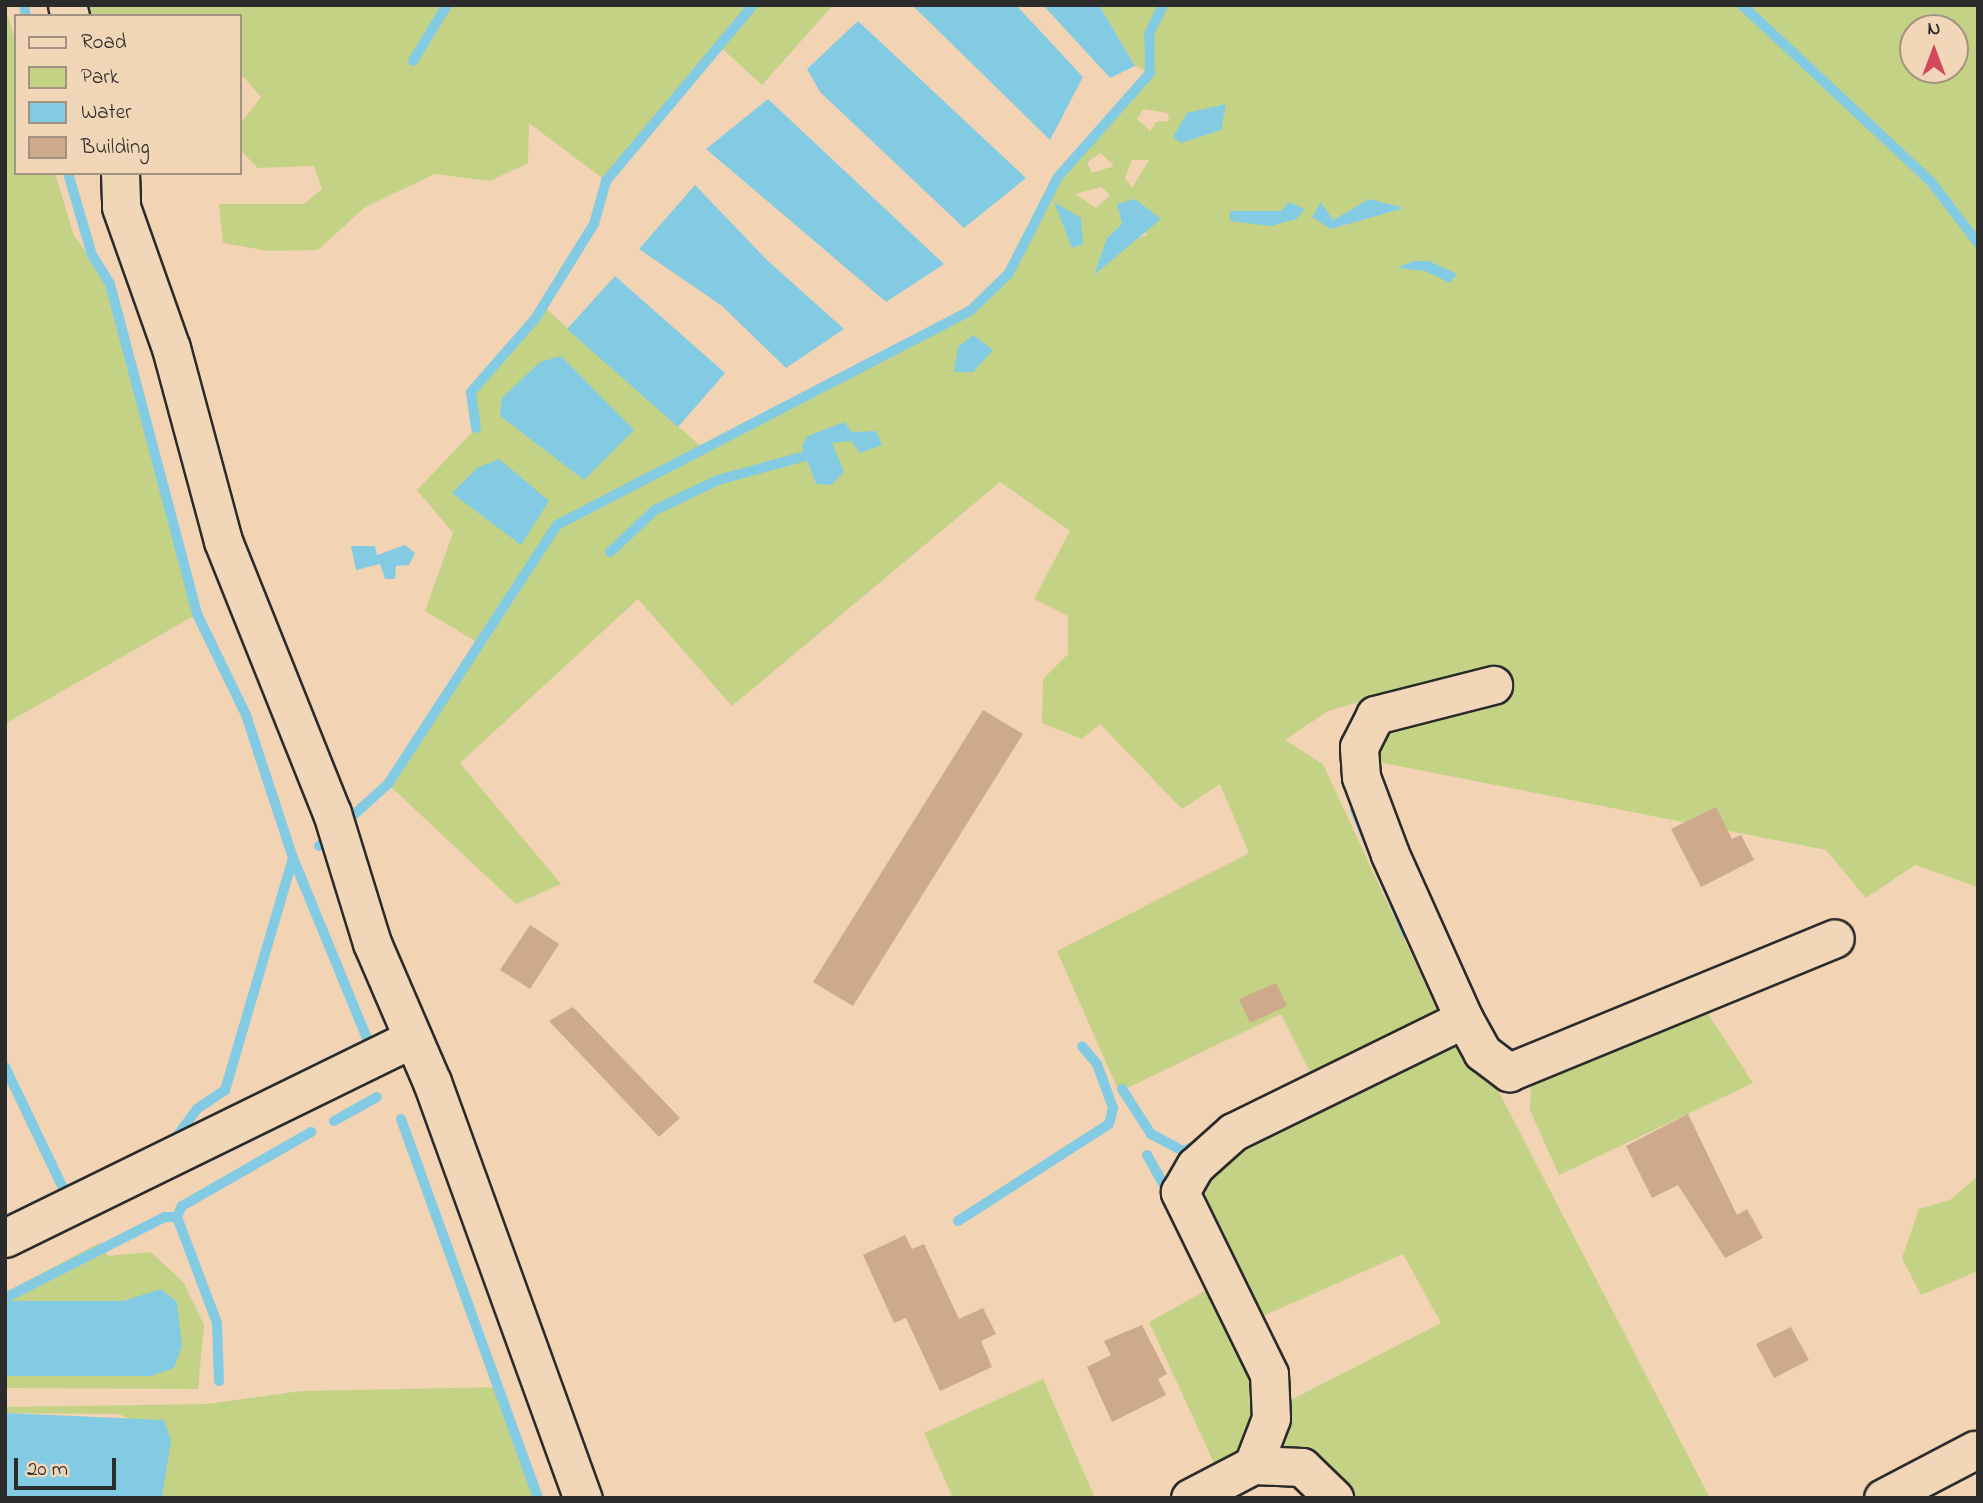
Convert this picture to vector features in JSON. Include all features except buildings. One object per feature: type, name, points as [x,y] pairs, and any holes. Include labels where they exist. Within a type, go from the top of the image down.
[{"type":"street","points":[[120,175],[121,207],[170,348],[223,541],[413,1038],[583,1498]]},
{"type":"street","points":[[1493,685],[1375,715],[1359,747],[1361,776],[1390,854],[1464,1019],[1482,1052],[1509,1072],[1835,937]]},
{"type":"street","points":[[1253,1465],[1271,1418],[1269,1374],[1180,1192],[1195,1166],[1233,1132],[1464,1019]]},
{"type":"street","points":[[5,1238],[413,1038]]},
{"type":"street","points":[[1883,1498],[1975,1450]]},
{"type":"street","points":[[1189,1498],[1253,1465],[1302,1467],[1334,1498]]},
{"type":"green space","points":[[60,5],[833,5],[762,85],[717,44],[606,181],[529,123],[528,163],[490,181],[435,174],[365,207],[318,250],[269,251],[223,243],[219,204],[304,204],[322,189],[314,166],[258,168],[242,152],[242,121],[261,97],[242,75],[242,14],[62,14]]},
{"type":"green space","points":[[1099,5],[1978,5],[1978,887],[1915,865],[1866,898],[1826,850],[1373,761],[1390,722],[1516,685],[1487,675],[1431,681],[1328,711],[1285,740],[1323,764],[1440,1017],[1313,1078],[1281,1014],[1119,1092],[1057,951],[1249,853],[1220,784],[1182,809],[1100,724],[1082,739],[1042,723],[1043,679],[1068,654],[1068,616],[1034,599],[1070,531],[1000,482],[732,706],[638,599],[460,763],[561,884],[516,904],[388,784],[480,644],[425,611],[453,533],[417,490],[476,428],[471,392],[543,306],[704,449],[971,310],[1009,273],[1058,177],[1150,73],[1135,66]],"holes":[[[1143,109],[1168,113],[1169,121],[1156,122],[1150,131],[1137,119]],[[1101,153],[1114,166],[1092,173],[1087,162]],[[1132,160],[1149,160],[1132,188],[1125,178]],[[1101,187],[1110,195],[1096,208],[1075,194]],[[1369,199],[1402,208],[1331,229],[1321,203],[1333,220]],[[1117,204],[1148,235],[1132,239],[1096,273],[1107,238],[1122,224]],[[1231,211],[1281,211],[1230,221]],[[876,431],[831,443],[816,484],[802,447]]]},
{"type":"green space","points":[[5,6],[14,36],[14,175],[56,175],[74,236],[110,284],[197,614],[5,724]]},
{"type":"green space","points":[[1705,1009],[1753,1083],[1559,1175],[1530,1110],[1531,1083]]},
{"type":"green space","points":[[1450,1039],[1470,1051],[1492,1079],[1710,1498],[1351,1498],[1316,1454],[1271,1453],[1291,1400],[1441,1323],[1403,1254],[1259,1318],[1202,1199],[1207,1174],[1246,1141]]},
{"type":"green space","points":[[1978,1176],[1978,1271],[1921,1295],[1902,1258],[1919,1209],[1950,1200]]},
{"type":"green space","points":[[99,1243],[108,1256],[151,1252],[184,1283],[204,1325],[198,1389],[5,1388],[5,1376],[151,1376],[162,1290],[123,1301],[5,1305],[5,1293]]},
{"type":"green space","points":[[1212,1287],[1262,1389],[1244,1452],[1216,1467],[1149,1322]]},
{"type":"green space","points":[[1043,1379],[1095,1498],[953,1498],[924,1433]]},
{"type":"green space","points":[[502,1387],[538,1498],[162,1498],[170,1440],[119,1414],[5,1413],[5,1407],[207,1404],[301,1391]]},
{"type":"water","points":[[912,5],[1016,5],[1083,77],[1050,140]]},
{"type":"water","points":[[1043,5],[1099,5],[1135,66],[1110,78]]},
{"type":"water","points":[[858,21],[1026,178],[964,228],[820,92],[807,69]]},
{"type":"water","points":[[768,99],[944,264],[886,302],[706,149]]},
{"type":"water","points":[[1226,104],[1221,130],[1181,143],[1173,137],[1187,113]]},
{"type":"water","points":[[695,185],[768,261],[844,329],[786,368],[722,306],[639,249]]},
{"type":"water","points":[[1135,199],[1161,219],[1094,275],[1107,238],[1122,224],[1117,204]]},
{"type":"water","points":[[1369,199],[1404,208],[1331,229],[1312,217],[1321,202],[1333,220]]},
{"type":"water","points":[[1054,202],[1081,218],[1083,244],[1072,248]]},
{"type":"water","points":[[1289,202],[1305,209],[1296,219],[1271,226],[1230,221],[1230,211],[1281,211]]},
{"type":"water","points":[[1413,261],[1429,261],[1457,274],[1450,283],[1425,271],[1397,268]]},
{"type":"water","points":[[615,276],[725,373],[678,427],[567,329]]},
{"type":"water","points":[[973,335],[993,350],[973,372],[954,372],[958,347]]},
{"type":"water","points":[[561,356],[634,430],[584,480],[500,416],[502,398],[540,362]]},
{"type":"water","points":[[844,422],[852,432],[876,431],[882,445],[860,453],[851,441],[832,443],[844,472],[831,485],[816,484],[802,447],[806,437]]},
{"type":"water","points":[[499,459],[549,501],[521,545],[452,493],[477,468]]},
{"type":"water","points":[[405,545],[415,553],[409,565],[396,566],[395,579],[385,579],[380,564],[356,570],[351,546],[375,546],[377,555]]},
{"type":"water","points":[[161,1289],[177,1302],[182,1346],[174,1368],[151,1376],[5,1376],[5,1305],[11,1301],[123,1301]]},
{"type":"water","points":[[5,1413],[164,1420],[171,1440],[162,1498],[5,1498]]},
{"type":"waterway","points":[[24,5],[26,14]]},
{"type":"waterway","points":[[413,61],[447,5]]},
{"type":"waterway","points":[[476,428],[471,392],[535,319],[594,224],[606,181],[753,5]]},
{"type":"waterway","points":[[319,846],[388,784],[557,525],[971,310],[1009,273],[1058,177],[1150,73],[1149,34],[1163,5]]},
{"type":"waterway","points":[[1742,5],[1931,182],[1978,243]]},
{"type":"waterway","points":[[69,175],[92,255],[110,284],[197,614],[246,715],[293,858],[225,1090],[197,1109],[172,1143]]},
{"type":"waterway","points":[[610,552],[655,510],[718,480],[805,456]]},
{"type":"waterway","points":[[1355,810],[1407,934]]},
{"type":"waterway","points":[[293,858],[372,1051]]},
{"type":"waterway","points":[[958,1221],[1109,1124],[1113,1108],[1097,1064],[1082,1046]]},
{"type":"waterway","points":[[5,1067],[63,1188]]},
{"type":"waterway","points":[[1122,1089],[1151,1134],[1183,1151],[1197,1145]]},
{"type":"waterway","points":[[334,1121],[377,1097]]},
{"type":"waterway","points":[[401,1119],[538,1498]]},
{"type":"waterway","points":[[219,1381],[217,1323],[177,1217],[182,1206],[311,1132]]},
{"type":"waterway","points":[[1147,1155],[1169,1194]]},
{"type":"waterway","points":[[5,1298],[165,1217],[177,1217]]}]
